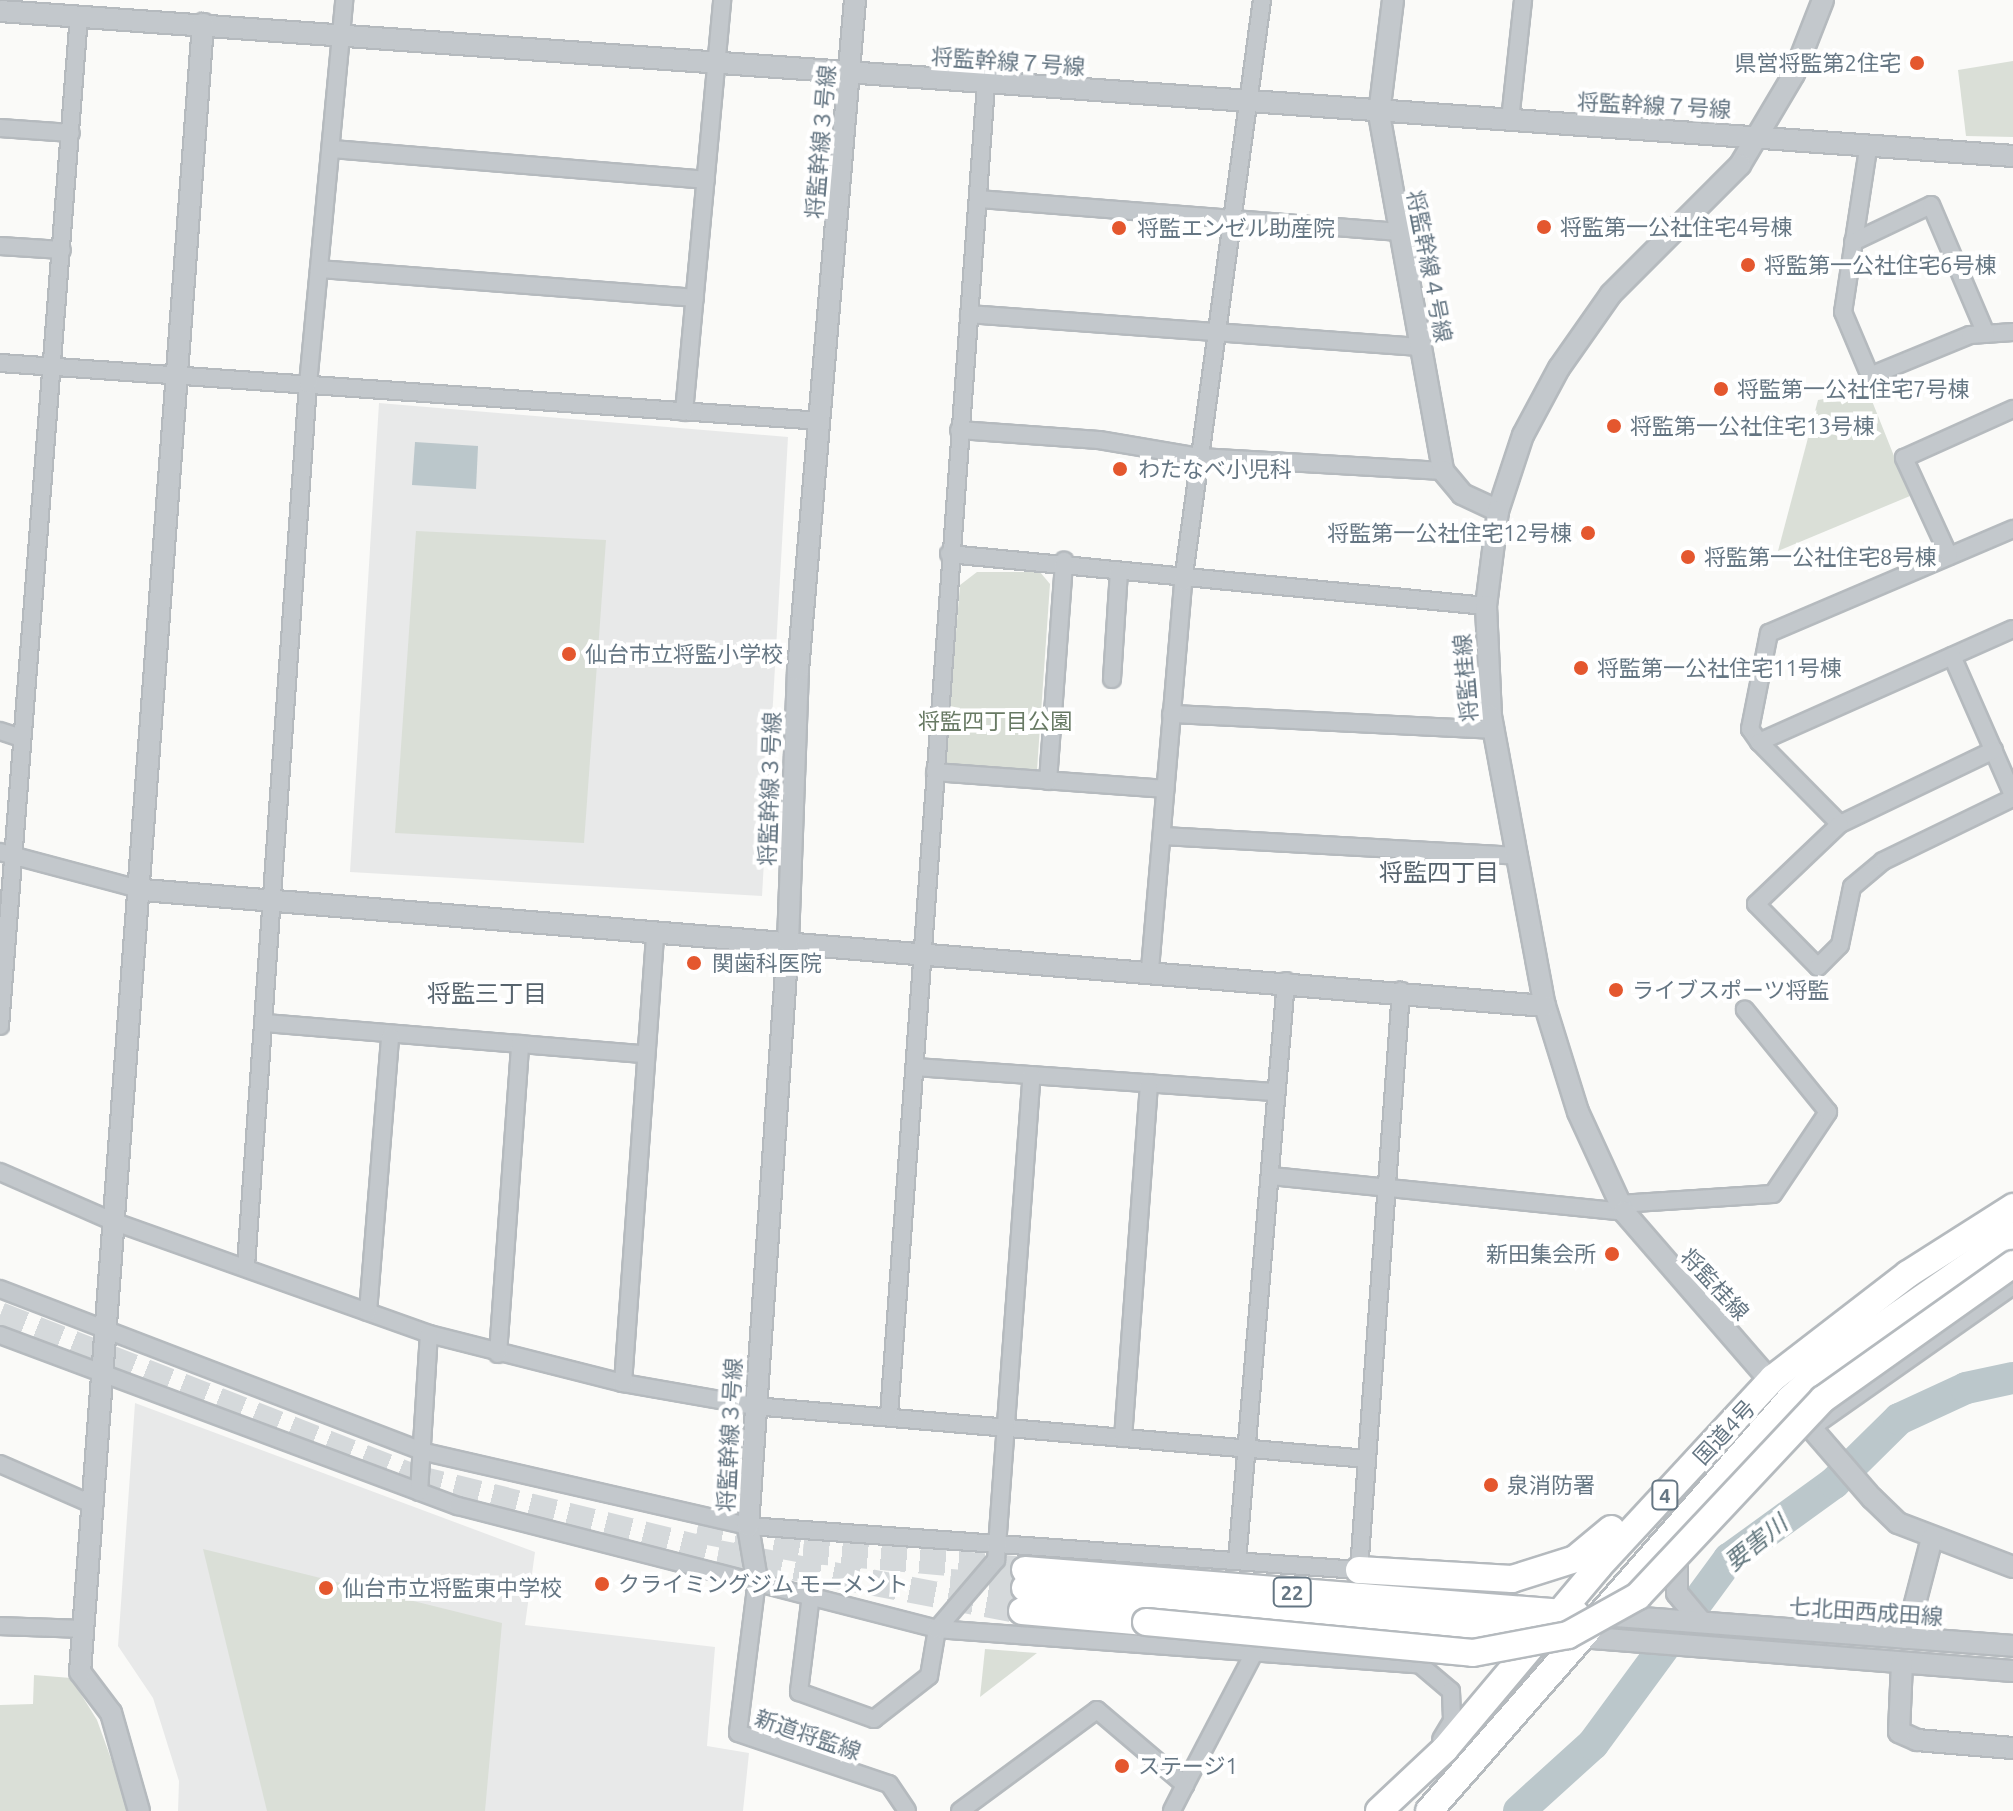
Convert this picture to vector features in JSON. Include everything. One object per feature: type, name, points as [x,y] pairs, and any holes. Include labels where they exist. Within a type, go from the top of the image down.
[{"type":"main road","name":"国道4号","points":[[1379,1811],[1421,1772],[1558,1613],[1773,1378],[1908,1274],[2013,1207]]},
{"type":"main road","name":"国道4号","points":[[1429,1811],[1695,1502],[1791,1398],[1833,1360],[2013,1235]]},
{"type":"main road","points":[[1024,1590],[1146,1622],[1473,1653],[1568,1635],[1638,1596],[1823,1399],[2013,1264]]},
{"type":"main road","points":[[1359,1570],[1480,1581],[1544,1573],[1593,1548],[1650,1489],[1679,1480]]},
{"type":"main road","name":"22","points":[[1024,1590],[1598,1615]]},
{"type":"main road","name":"22","points":[[1024,1590],[1580,1637]]},
{"type":"street","points":[[246,1266],[274,902],[308,384],[344,0]]},
{"type":"street","points":[[684,412],[722,0]]},
{"type":"street","name":"将監幹線３号線","points":[[757,1580],[748,1526],[788,942],[798,670],[855,0]]},
{"type":"street","points":[[1150,969],[1183,582],[1262,0]]},
{"type":"street","name":"将監幹線４号線","points":[[1393,0],[1379,114],[1443,471]]},
{"type":"street","points":[[1510,120],[1523,0]]},
{"type":"street","name":"将監桂線","points":[[1823,0],[1794,74],[1740,165],[1611,294],[1559,368],[1523,435],[1498,511],[1486,606],[1494,730],[1545,1006],[1578,1112],[1621,1208],[1676,1281],[1773,1378],[1872,1498],[1898,1523],[2013,1567]]},
{"type":"street","name":"将監幹線７号線","points":[[0,11],[1379,114],[1757,134],[1868,149],[2013,156]]},
{"type":"street","points":[[0,1026],[7,854],[21,738],[53,366],[79,16]]},
{"type":"street","points":[[139,1811],[111,1713],[80,1672],[105,1378],[112,1221],[143,890],[203,24]]},
{"type":"street","points":[[889,1415],[916,1067],[949,554],[986,84]]},
{"type":"street","points":[[0,128],[71,133]]},
{"type":"street","points":[[331,149],[706,180]]},
{"type":"street","points":[[1868,149],[1843,312],[1870,376],[1986,334],[2013,332]]},
{"type":"street","points":[[979,199],[1398,232]]},
{"type":"street","points":[[1853,242],[1931,205],[1986,334]]},
{"type":"street","points":[[0,246],[62,250]]},
{"type":"street","points":[[319,269],[695,298]]},
{"type":"street","points":[[969,314],[1422,347]]},
{"type":"street","points":[[0,363],[821,421]]},
{"type":"street","points":[[1949,556],[1904,458],[2013,409]]},
{"type":"street","points":[[959,430],[1099,440],[1199,457],[1443,471],[1462,494],[1498,511]]},
{"type":"street","points":[[1840,824],[1759,742],[1750,729],[1769,633],[2013,529]]},
{"type":"street","points":[[949,554],[1064,561],[1183,582],[1486,606]]},
{"type":"street","points":[[1048,781],[1064,561]]},
{"type":"street","points":[[1112,679],[1119,571]]},
{"type":"street","points":[[1759,742],[2013,629]]},
{"type":"street","points":[[1952,656],[1994,750],[2013,796],[1883,861],[1852,887],[1840,945],[1818,967],[1756,904],[1840,824],[1994,750]]},
{"type":"street","points":[[1171,714],[1494,730]]},
{"type":"street","points":[[0,731],[21,738]]},
{"type":"street","points":[[935,772],[1165,789]]},
{"type":"street","points":[[1162,836],[1518,856]]},
{"type":"street","points":[[7,854],[143,890],[655,933],[1150,969],[1545,1006]]},
{"type":"street","points":[[623,1383],[655,933]]},
{"type":"street","points":[[1237,1561],[1286,981]]},
{"type":"street","points":[[0,1289],[425,1452],[748,1526],[1359,1570],[1389,1191],[1401,991]]},
{"type":"street","points":[[1271,1176],[1389,1191],[1621,1208],[1773,1194],[1828,1112],[1745,1010]]},
{"type":"street","points":[[264,1023],[390,1037],[644,1054]]},
{"type":"street","points":[[368,1312],[390,1037]]},
{"type":"street","points":[[498,1354],[520,1044]]},
{"type":"street","points":[[916,1067],[1276,1092]]},
{"type":"street","points":[[811,1595],[799,1692],[874,1719],[929,1676],[937,1629],[996,1560],[1032,1075]]},
{"type":"street","points":[[1123,1438],[1149,1083]]},
{"type":"street","points":[[0,1172],[112,1221],[246,1266],[429,1334],[498,1354],[623,1383],[754,1406],[889,1415],[1367,1459]]},
{"type":"street","points":[[1820,1432],[2013,1286]]},
{"type":"street","points":[[419,1492],[425,1452],[429,1334]]},
{"type":"street","points":[[0,1335],[105,1378],[419,1492],[937,1629],[1255,1651],[1431,1669],[1455,1706],[1421,1772]]},
{"type":"street","points":[[0,1464],[94,1505]]},
{"type":"street","points":[[1695,1502],[1679,1537],[1677,1593],[1708,1622]]},
{"type":"street","points":[[1906,1638],[1932,1538]]},
{"type":"street","name":"新道将監線","points":[[757,1580],[738,1733],[889,1784],[907,1811]]},
{"type":"street","name":"七北田西成田線","points":[[1598,1615],[2013,1646]]},
{"type":"street","points":[[0,1626],[84,1629]]},
{"type":"street","points":[[1580,1637],[2013,1671]]},
{"type":"street","points":[[1172,1811],[1255,1651]]},
{"type":"street","points":[[1902,1663],[1899,1732],[1917,1740],[2013,1748]]},
{"type":"street","points":[[960,1811],[1097,1710],[1185,1785]]},
{"type":"shaded area","name":"仙台市立将監小学校","points":[[379,403],[788,437],[762,896],[350,872]]},
{"type":"shaded area","points":[[415,442],[478,446],[476,489],[412,485]]},
{"type":"shaded area","name":"仙台市立将監東中学校","points":[[135,1403],[535,1552],[525,1625],[715,1647],[707,1746],[749,1753],[743,1811],[178,1811],[179,1781],[153,1698],[118,1646]]},
{"type":"green space","points":[[2013,61],[2013,137],[1966,136],[1958,70]]},
{"type":"green space","points":[[1868,391],[1910,496],[1778,551],[1818,400]]},
{"type":"green space","points":[[416,531],[606,540],[584,843],[395,833]]},
{"type":"green space","name":"将監四丁目公園","points":[[977,572],[1040,572],[1050,584],[1037,770],[1031,775],[950,770],[945,763],[960,585]]},
{"type":"green space","points":[[203,1549],[502,1623],[485,1811],[267,1811]]},
{"type":"green space","points":[[985,1649],[1037,1653],[980,1697]]},
{"type":"green space","points":[[34,1675],[71,1678],[97,1720],[130,1811],[0,1811],[0,1705],[33,1704]]},
{"type":"waterway","name":"要害川","points":[[1519,1811],[1593,1744],[1729,1559],[1834,1483],[1899,1419],[1966,1388],[2013,1378]]},
{"type":"tunnel","points":[[0,1315],[416,1478],[718,1553],[1022,1611]]},
{"type":"tunnel","points":[[697,1530],[803,1550],[1025,1570]]},
{"type":"tunnel","points":[[950,1582],[1025,1588]]},
{"type":"place","name":"県営将監第2住宅","points":[[1917,63]]},
{"type":"place","name":"将監第一公社住宅4号棟","points":[[1544,227]]},
{"type":"place","name":"将監エンゼル助産院","points":[[1119,228]]},
{"type":"place","name":"将監第一公社住宅6号棟","points":[[1748,265]]},
{"type":"place","name":"将監第一公社住宅7号棟","points":[[1721,389]]},
{"type":"place","name":"将監第一公社住宅13号棟","points":[[1614,426]]},
{"type":"place","name":"わたなべ小児科","points":[[1120,469]]},
{"type":"place","name":"将監第一公社住宅12号棟","points":[[1588,533]]},
{"type":"place","name":"将監第一公社住宅8号棟","points":[[1688,557]]},
{"type":"place","name":"仙台市立将監小学校","points":[[569,654]]},
{"type":"place","name":"将監第一公社住宅11号棟","points":[[1581,668]]},
{"type":"place","name":"関歯科医院","points":[[694,963]]},
{"type":"place","name":"ライブスポーツ将監","points":[[1616,990]]},
{"type":"place","name":"新田集会所","points":[[1612,1254]]},
{"type":"place","name":"泉消防署","points":[[1491,1485]]},
{"type":"place","name":"クライミングジム モーメント","points":[[602,1584]]},
{"type":"place","name":"仙台市立将監東中学校","points":[[326,1588]]},
{"type":"place","name":"ステージ1","points":[[1122,1766]]},
{"type":"district","name":"将監四丁目","points":[[1439,873]]},
{"type":"district","name":"将監三丁目","points":[[487,994]]}]
